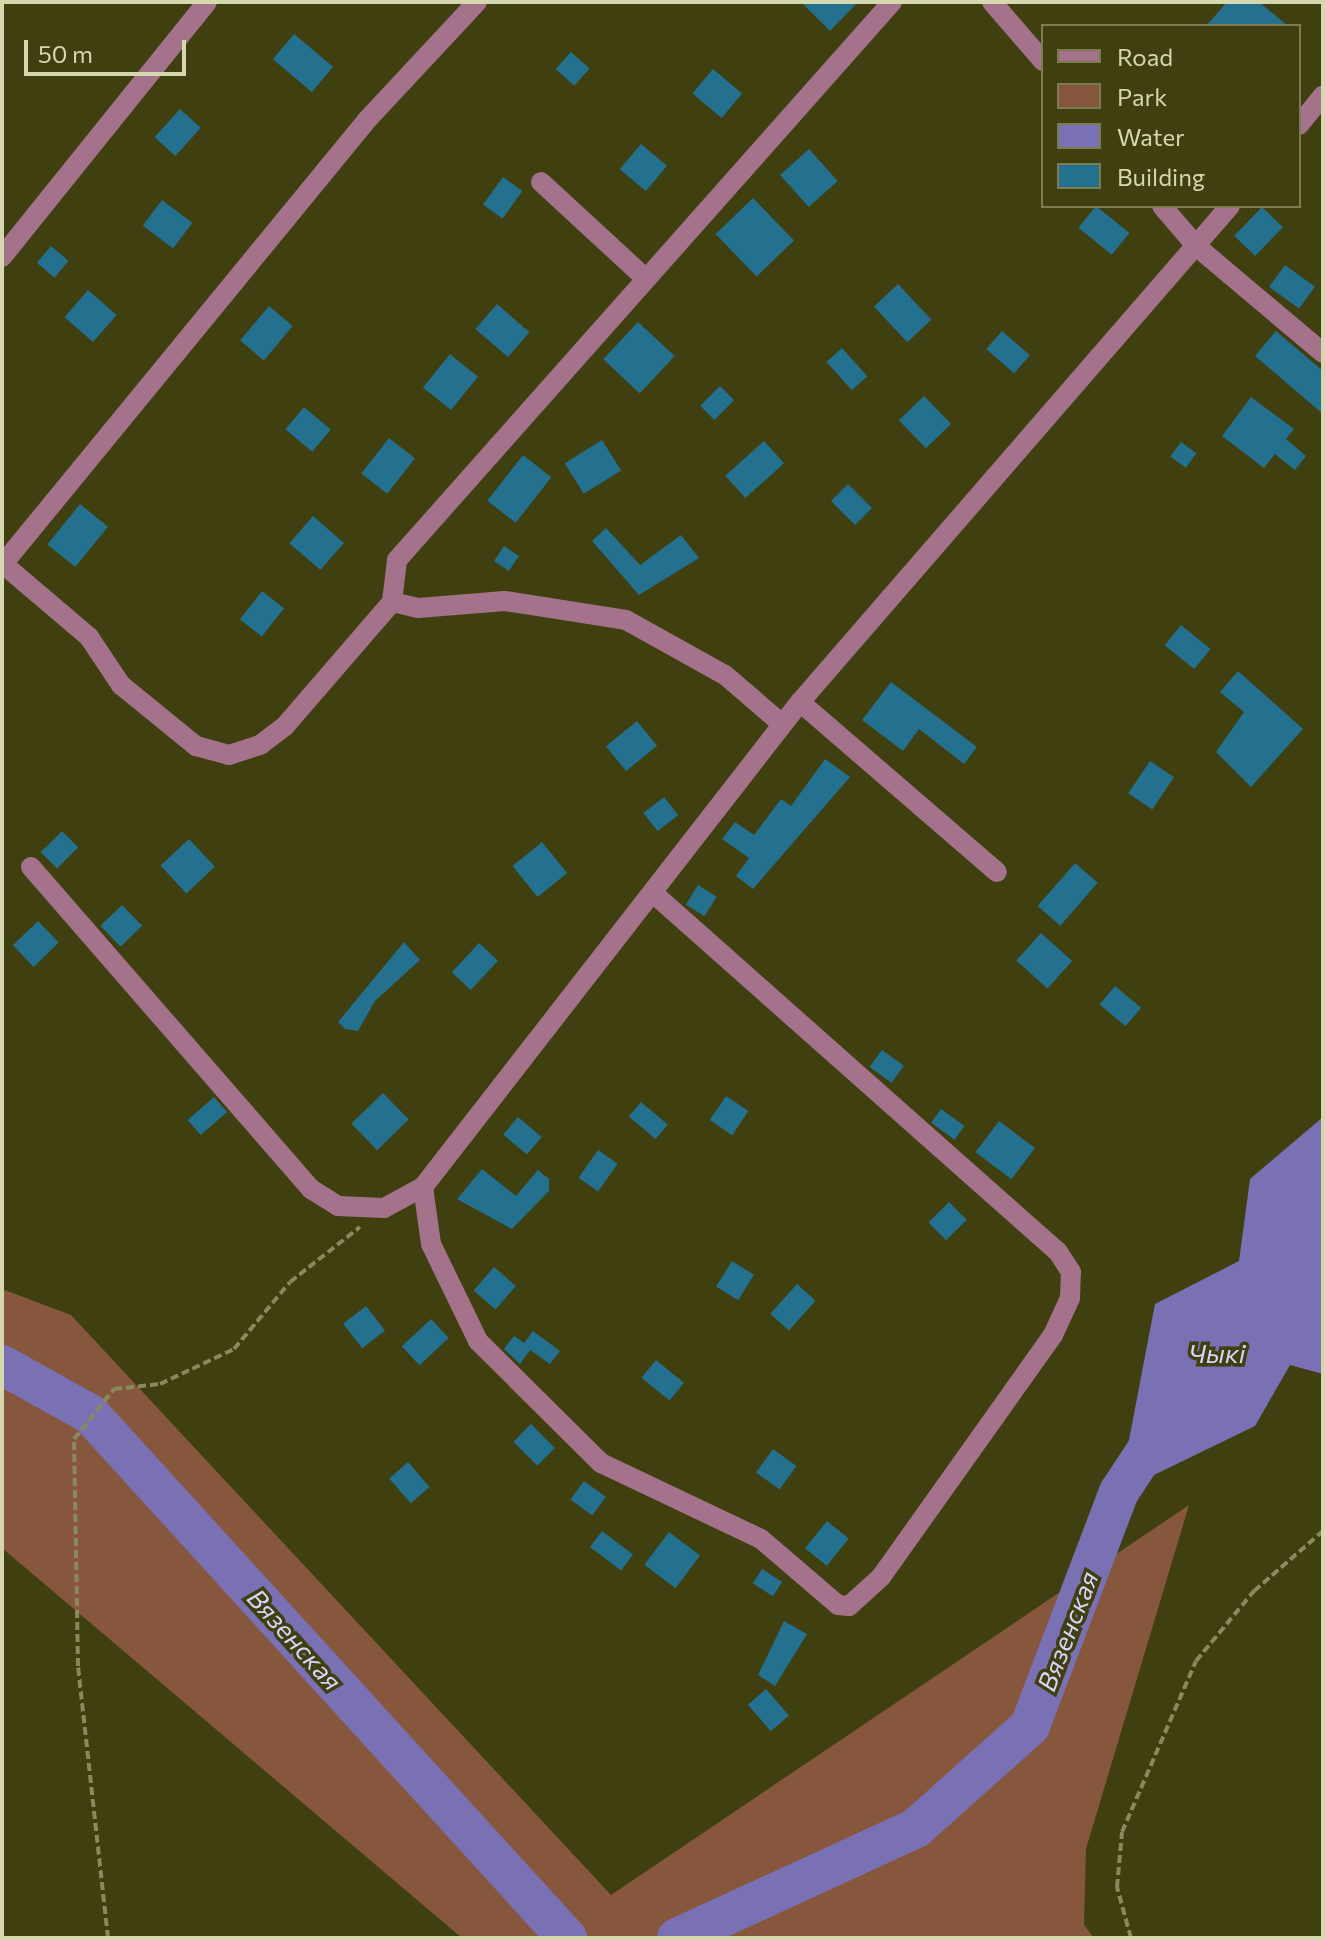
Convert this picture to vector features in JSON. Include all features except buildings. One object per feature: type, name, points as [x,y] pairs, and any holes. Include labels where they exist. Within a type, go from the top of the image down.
[{"type":"street","points":[[2,257],[207,2]]},
{"type":"street","points":[[477,2],[337,156],[3,564],[89,637],[121,685],[196,746],[229,755],[260,745],[285,726],[392,602],[397,560],[643,276],[892,2]]},
{"type":"street","points":[[992,2],[1041,59]]},
{"type":"street","points":[[1301,122],[1323,95]]},
{"type":"street","points":[[541,182],[643,276]]},
{"type":"street","points":[[1164,208],[1196,246],[1323,353]]},
{"type":"street","points":[[31,867],[221,1080],[284,1163],[338,1206],[384,1208],[423,1187],[654,894],[800,702],[1228,208]]},
{"type":"street","points":[[392,602],[418,608],[505,601],[626,620],[725,675],[782,724]]},
{"type":"street","points":[[800,702],[997,872]]},
{"type":"street","points":[[423,1187],[431,1244],[478,1341],[601,1463],[761,1539],[838,1605],[849,1606],[881,1577],[1053,1335],[1070,1298],[1071,1272],[1058,1252],[654,894]]},
{"type":"path","points":[[108,1938],[78,1666],[74,1439],[114,1389],[160,1384],[234,1349],[290,1282],[384,1208]]},
{"type":"path","points":[[1131,1938],[1117,1887],[1122,1832],[1196,1661],[1254,1591],[1323,1531]]},
{"type":"green space","points":[[2,1289],[71,1315],[611,1895],[1189,1505],[1086,1849],[1084,1925],[1094,1938],[462,1938],[2,1548]]},
{"type":"water","name":"Чыкі","points":[[1323,1117],[1323,1374],[1290,1365],[1255,1426],[1119,1492],[1155,1304],[1239,1261],[1250,1179]]},
{"type":"waterway","name":"Вязенская","points":[[2,1365],[90,1414],[567,1938]]},
{"type":"waterway","name":"Вязенская","points":[[677,1938],[916,1828],[1030,1726],[1119,1492],[1148,1448]]}]
